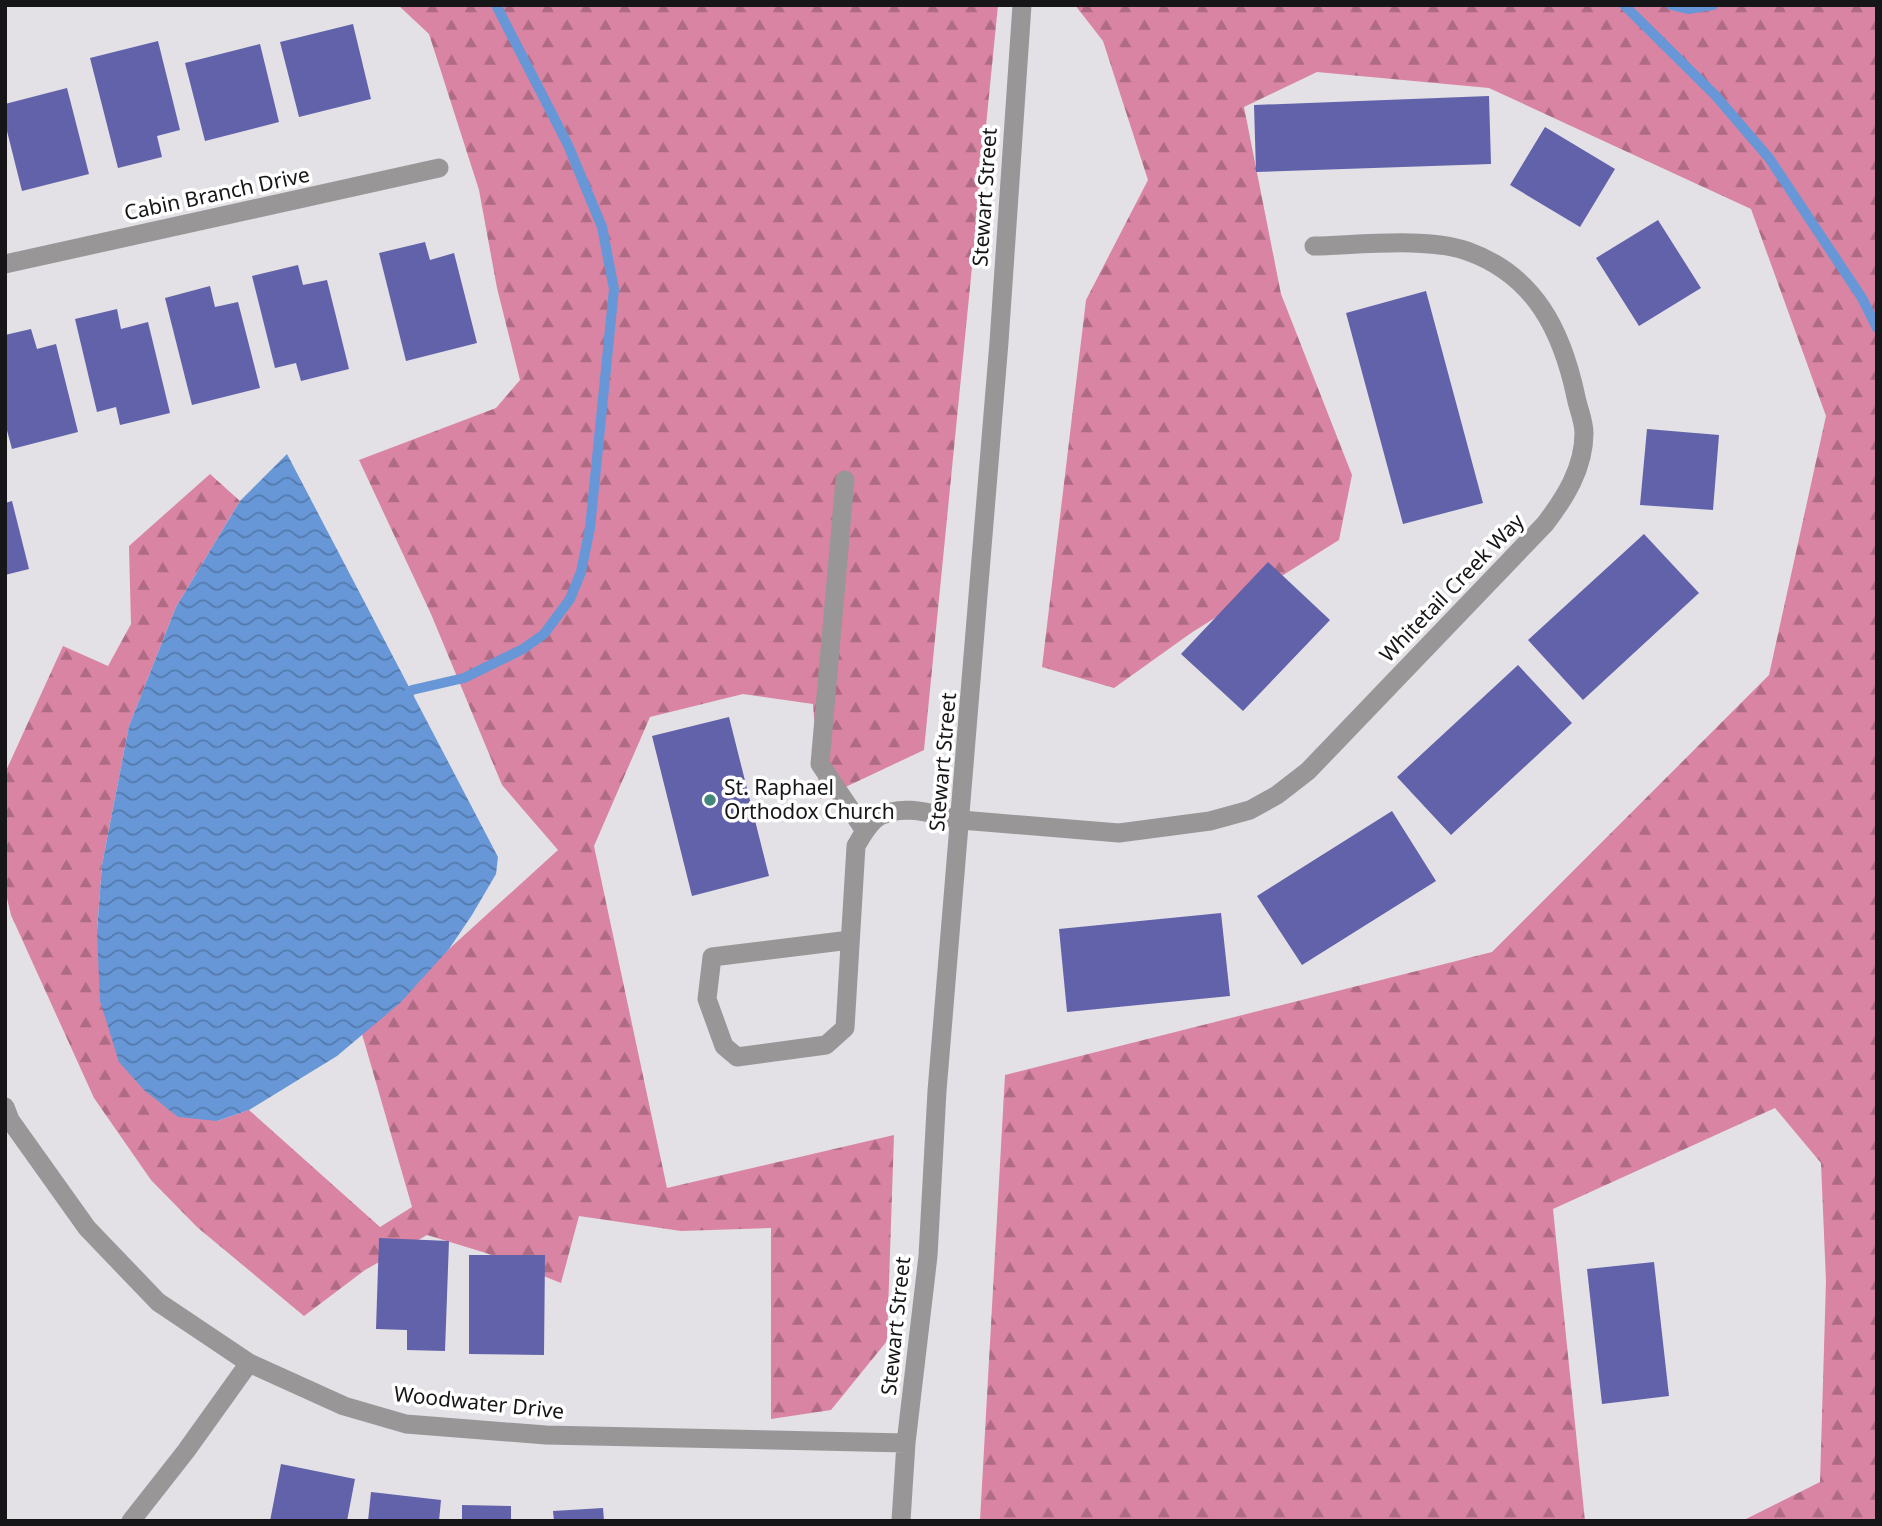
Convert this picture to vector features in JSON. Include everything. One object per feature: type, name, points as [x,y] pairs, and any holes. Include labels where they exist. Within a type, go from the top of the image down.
[{"type":"street","name":"Stewart Street","points":[[901,1521],[906,1443],[928,1256],[937,1091],[999,342],[1022,5]]},
{"type":"street","name":"Cabin Branch Drive","points":[[5,264],[439,168]]},
{"type":"street","name":"Whitetail Creek Way","points":[[864,831],[879,816],[910,809],[961,820],[1119,833],[1210,821],[1250,810],[1277,795],[1308,771],[1545,524],[1566,497],[1577,467],[1584,433],[1569,363],[1558,334],[1542,306],[1520,282],[1495,262],[1466,250],[1435,243],[1314,246]]},
{"type":"street","points":[[845,480],[820,764],[864,831],[856,846],[845,1028],[825,1045],[737,1057],[724,1046],[707,999],[712,957],[850,940]]},
{"type":"street","name":"Woodwater Drive","points":[[5,1107],[10,1120],[96,1238],[159,1302],[249,1363],[344,1406],[406,1424],[546,1435],[906,1443]]},
{"type":"street","points":[[131,1521],[186,1451],[249,1363]]},
{"type":"green space","points":[[398,5],[998,5],[924,750],[820,799],[813,704],[743,694],[650,717],[594,846],[667,1188],[894,1135],[887,1341],[831,1410],[771,1419],[771,1228],[681,1231],[579,1216],[561,1283],[486,1253],[427,1235],[365,1270],[304,1316],[197,1227],[151,1180],[94,1098],[11,915],[5,890],[5,773],[63,646],[108,666],[131,624],[129,546],[210,474],[240,501],[176,607],[129,726],[102,865],[97,932],[217,1121],[249,1110],[380,1227],[412,1207],[362,1034],[449,949],[558,850],[502,785],[431,614],[359,460],[496,408],[520,380],[497,288],[479,190],[429,34]]},
{"type":"green space","points":[[1075,5],[1877,5],[1877,1521],[1742,1521],[1820,1482],[1826,1281],[1821,1163],[1775,1108],[1553,1209],[1585,1521],[980,1521],[1005,1075],[1492,952],[1769,675],[1826,416],[1751,209],[1489,88],[1317,72],[1244,107],[1281,294],[1352,475],[1339,540],[1191,633],[1114,688],[1042,667],[1086,300],[1148,180],[1103,41]]},
{"type":"water","points":[[287,454],[498,857],[496,874],[449,949],[400,1003],[337,1056],[249,1110],[217,1121],[178,1117],[144,1090],[119,1062],[100,1001],[97,932],[102,865],[129,726],[176,607],[240,501]]},
{"type":"building","points":[[353,24],[371,99],[299,117],[280,42]]},
{"type":"building","points":[[158,41],[180,130],[157,136],[162,157],[118,168],[90,58]]},
{"type":"building","points":[[260,44],[279,122],[205,141],[185,63]]},
{"type":"building","points":[[67,88],[89,174],[22,191],[5,123],[5,104]]},
{"type":"building","points":[[1489,96],[1491,164],[1256,172],[1254,105]]},
{"type":"building","points":[[1545,127],[1615,169],[1580,227],[1510,185]]},
{"type":"building","points":[[1658,220],[1701,288],[1639,326],[1596,258]]},
{"type":"building","points":[[425,242],[430,260],[454,253],[477,343],[406,361],[379,253]]},
{"type":"building","points":[[298,265],[303,285],[327,280],[349,369],[301,381],[296,363],[275,368],[252,276]]},
{"type":"building","points":[[210,286],[215,307],[238,302],[260,388],[192,405],[165,298]]},
{"type":"building","points":[[1426,291],[1483,503],[1403,524],[1346,313]]},
{"type":"building","points":[[117,309],[121,329],[148,322],[170,413],[120,425],[116,407],[97,412],[75,319]]},
{"type":"building","points":[[31,329],[37,349],[56,344],[78,432],[12,449],[5,423],[5,335]]},
{"type":"building","points":[[1647,429],[1719,435],[1713,510],[1640,505]]},
{"type":"building","points":[[12,501],[29,569],[5,575],[5,503]]},
{"type":"building","points":[[1644,534],[1699,593],[1583,700],[1528,640]]},
{"type":"building","points":[[1268,562],[1330,620],[1243,711],[1181,654]]},
{"type":"building","points":[[1518,665],[1572,723],[1451,835],[1397,777]]},
{"type":"building","points":[[729,717],[769,876],[692,896],[652,736]]},
{"type":"building","points":[[1392,811],[1436,881],[1302,965],[1257,896]]},
{"type":"building","points":[[1221,913],[1230,996],[1067,1012],[1059,929]]},
{"type":"building","points":[[379,1238],[449,1241],[445,1351],[407,1350],[407,1330],[376,1329]]},
{"type":"building","points":[[469,1255],[545,1255],[544,1355],[469,1354]]},
{"type":"building","points":[[1654,1262],[1669,1396],[1602,1404],[1587,1269]]},
{"type":"building","points":[[281,1464],[355,1479],[347,1521],[270,1521]]},
{"type":"building","points":[[371,1492],[441,1500],[439,1521],[368,1521]]},
{"type":"building","points":[[462,1505],[511,1506],[511,1521],[462,1521]]},
{"type":"building","points":[[603,1508],[604,1521],[554,1521],[553,1511]]},
{"type":"waterway","points":[[404,698],[412,690],[464,678],[523,649],[544,634],[570,599],[581,572],[590,528],[614,289],[602,227],[568,145],[496,5]]},
{"type":"waterway","points":[[1624,5],[1715,95],[1769,158],[1862,298],[1877,328]]},
{"type":"waterway","points":[[1671,5],[1688,9],[1713,5]]},
{"type":"place","name":"St. Raphael Orthodox Church","points":[[710,800]]}]
